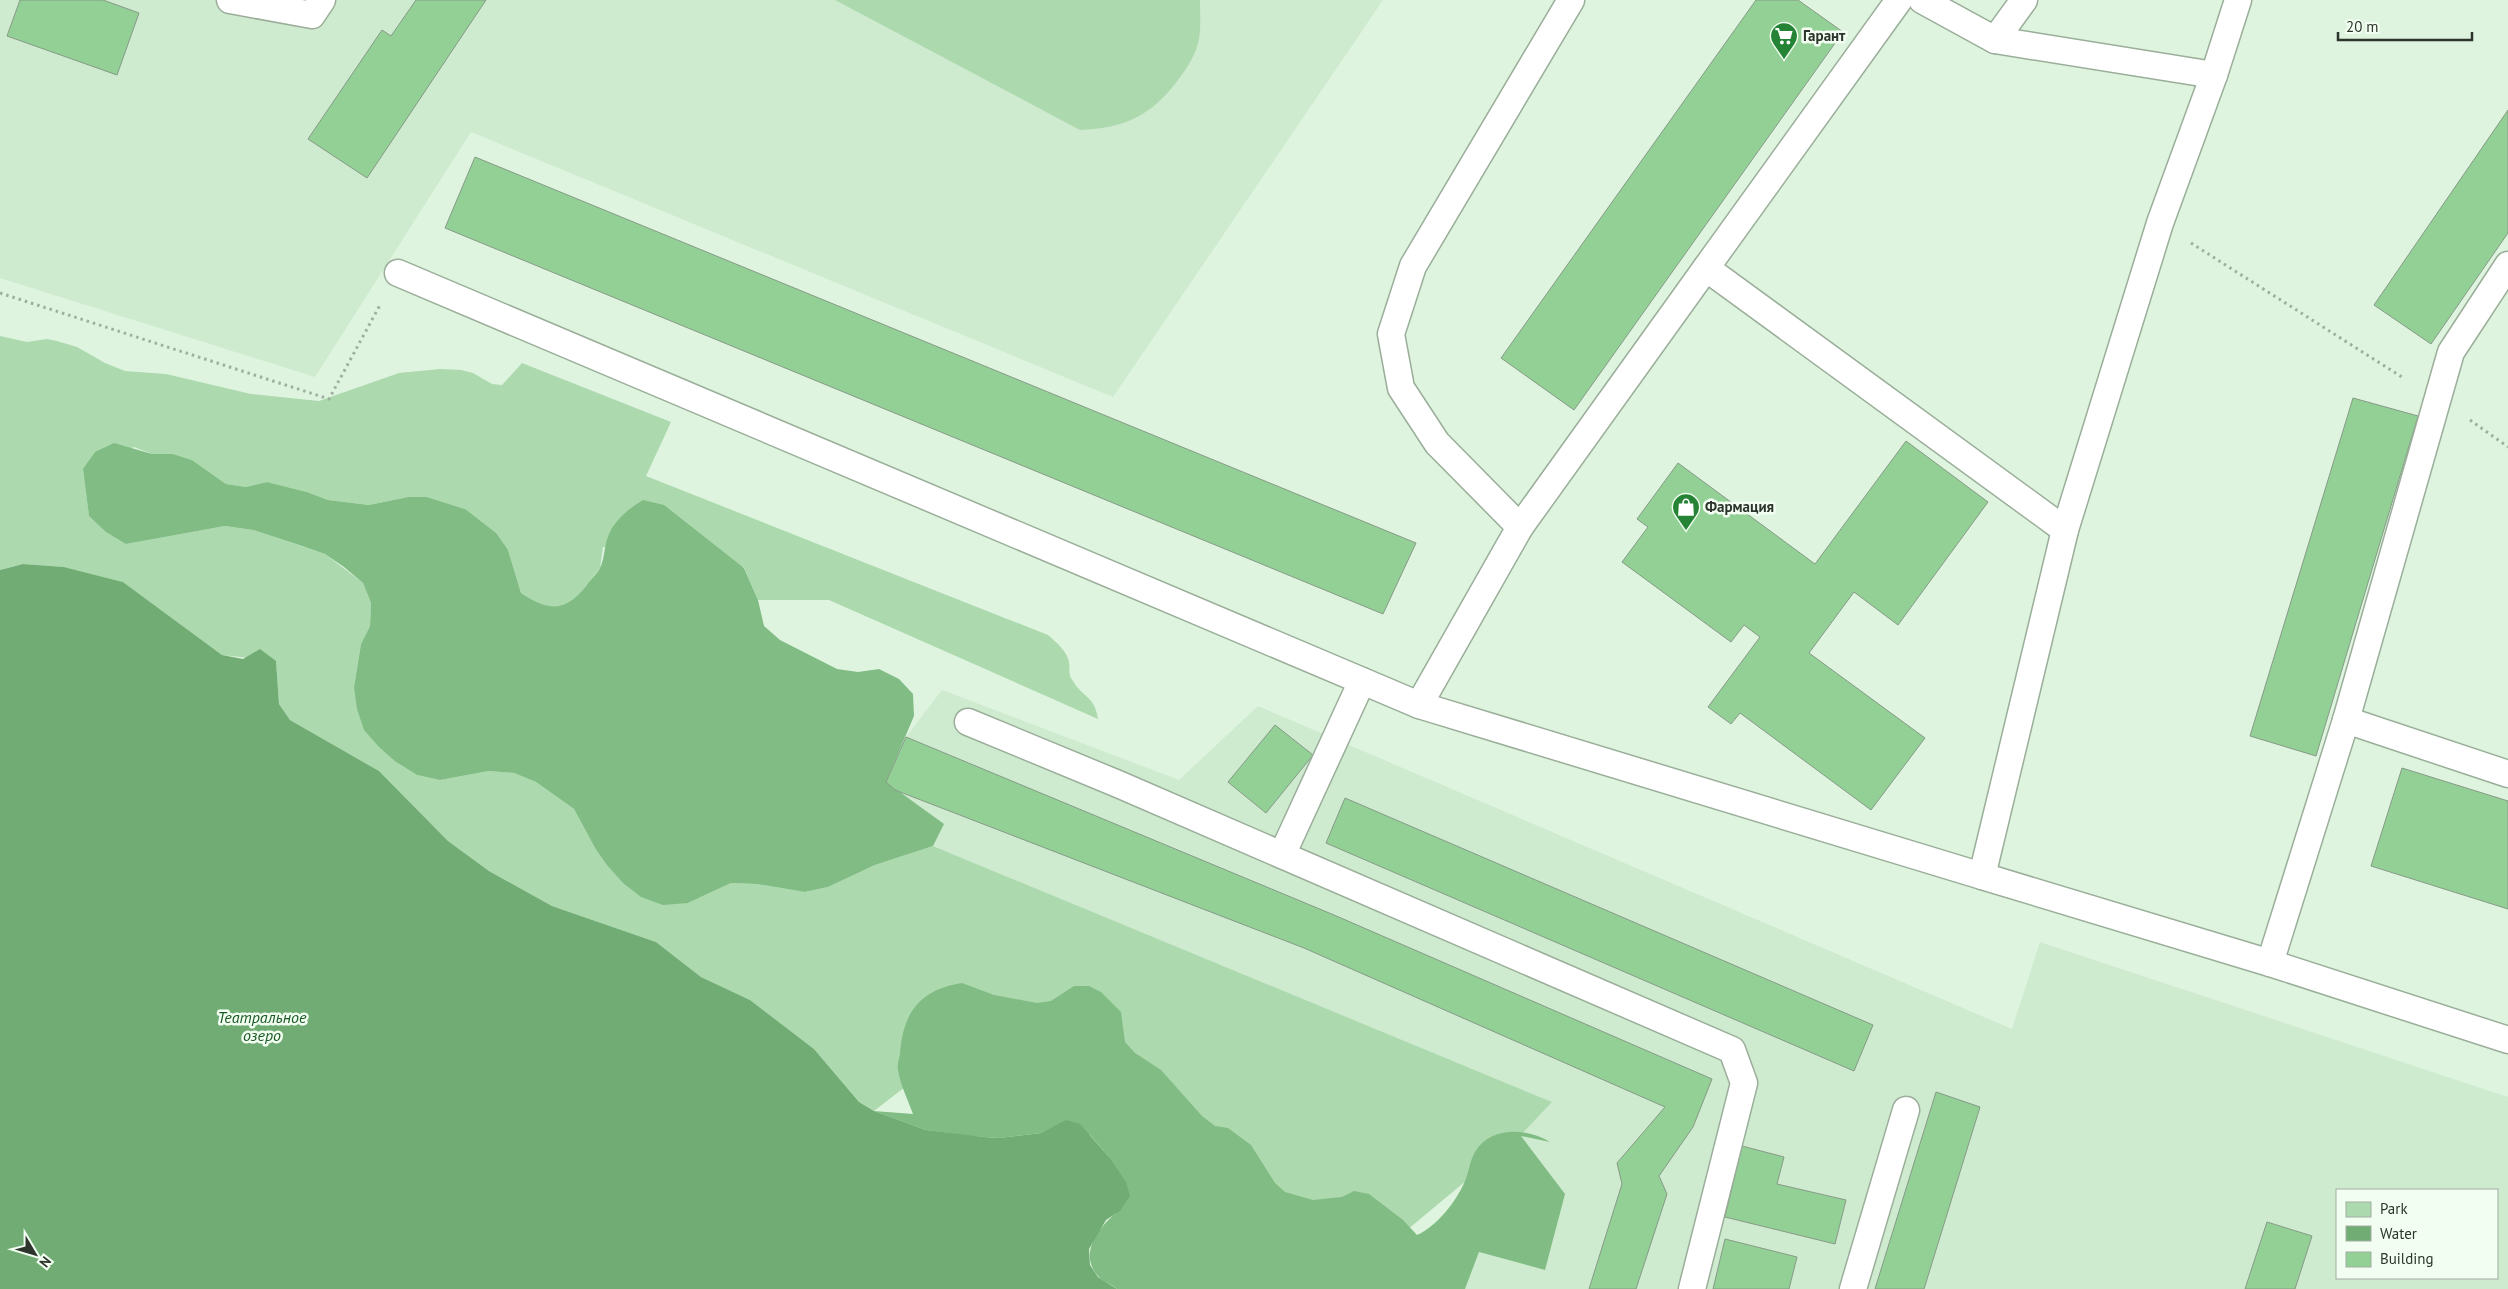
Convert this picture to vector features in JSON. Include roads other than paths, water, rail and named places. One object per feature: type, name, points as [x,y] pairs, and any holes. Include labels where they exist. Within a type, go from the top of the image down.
[{"type":"lane","points":[[230,0],[312,14],[322,0]]},
{"type":"lane","points":[[1520,527],[1437,443],[1428,430],[1401,388],[1391,334],[1413,266],[1571,0]]},
{"type":"lane","points":[[1419,705],[1520,527],[1898,0]]},
{"type":"lane","points":[[1922,0],[1995,40],[2214,75]]},
{"type":"lane","points":[[1995,40],[2024,0]]},
{"type":"lane","points":[[1982,876],[2065,530],[2160,223],[2214,75],[2238,0]]},
{"type":"lane","points":[[2270,963],[2346,720],[2451,352],[2508,265]]},
{"type":"lane","points":[[1706,268],[2065,530]]},
{"type":"lane","points":[[398,273],[1419,705],[2270,963],[2508,1040]]},
{"type":"lane","points":[[1282,855],[1362,680]]},
{"type":"lane","points":[[2346,720],[2508,774]]},
{"type":"lane","points":[[968,722],[1282,855],[1732,1050],[1744,1083],[1692,1289]]},
{"type":"lane","points":[[1853,1289],[1906,1110]]},
{"type":"water","name":"Театральное озеро","points":[[23,564],[64,567],[123,582],[222,655],[243,659],[260,649],[276,661],[279,704],[290,720],[379,771],[448,841],[489,871],[552,906],[656,942],[701,977],[750,1000],[814,1049],[859,1102],[874,1111],[926,1130],[999,1138],[1041,1133],[1066,1120],[1080,1124],[1109,1157],[1126,1182],[1130,1196],[1120,1211],[1106,1220],[1089,1249],[1090,1265],[1098,1277],[1117,1289],[0,1289],[0,570]]},
{"type":"place","name":"Гарант","points":[[1784,60]]},
{"type":"place","name":"Фармация","points":[[1686,531]]}]
